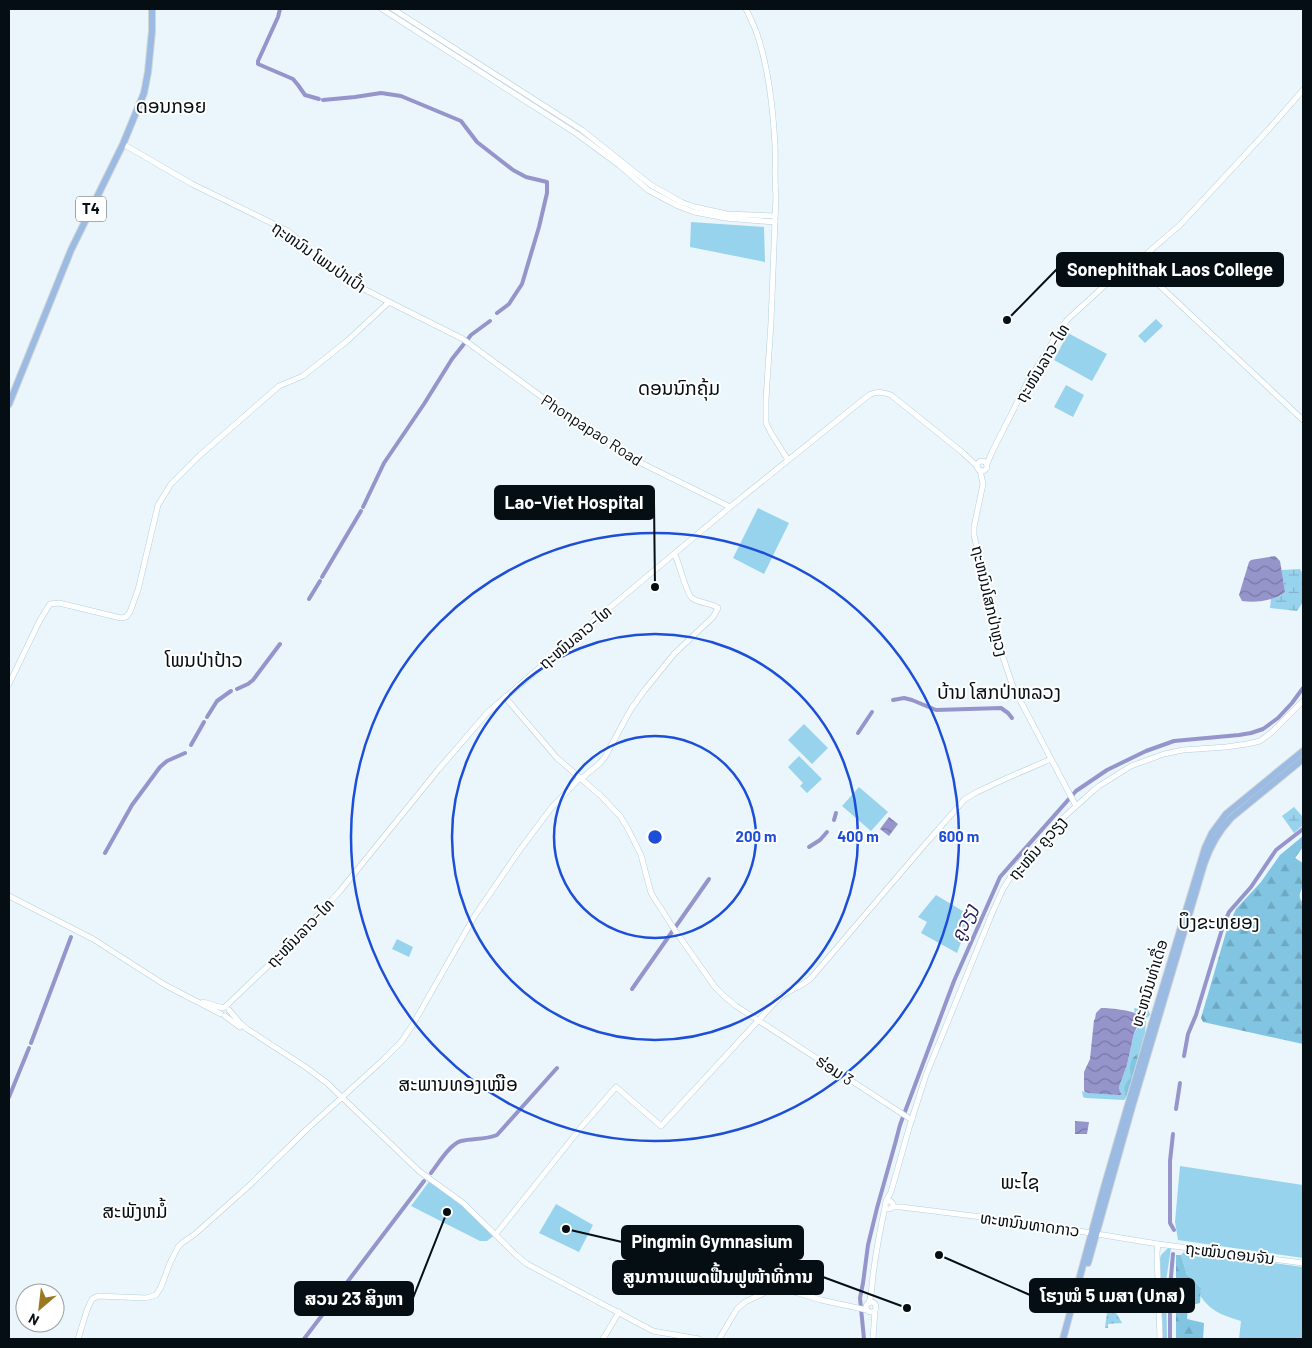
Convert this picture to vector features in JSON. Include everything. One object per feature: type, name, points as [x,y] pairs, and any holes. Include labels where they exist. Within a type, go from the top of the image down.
[{"type":"main road","name":"T4","points":[[9,404],[71,250],[123,144],[144,93],[152,31],[152,9]]},
{"type":"main road","name":"ທະຫນົນທ່າເດື່ອ","points":[[1094,1234],[1146,1043],[1208,839],[1226,814],[1303,751]]},
{"type":"main road","name":"ທະຫນົນທ່າເດື່ອ","points":[[1094,1234],[1211,845],[1231,818],[1303,758]]},
{"type":"main road","points":[[1063,1339],[1094,1234]]},
{"type":"main road","points":[[1067,1339],[1094,1234]]},
{"type":"street","points":[[382,9],[577,134],[648,190],[694,212],[725,218],[775,219]]},
{"type":"street","points":[[393,9],[582,130],[651,186],[681,202],[696,207],[727,214],[775,219]]},
{"type":"street","points":[[746,9],[757,33],[763,54],[770,91],[775,146],[775,219],[766,423],[788,460]]},
{"type":"street","name":"ຖະໜົນລາວ-ໄທ","points":[[226,1011],[236,998],[294,941],[340,891],[487,712],[730,507],[869,395],[875,392],[884,392],[891,395],[962,452],[982,465],[992,452],[1047,349],[1068,320],[1114,277],[1131,267],[1130,264],[1132,262],[1135,261],[1137,265],[1180,225],[1303,90]]},
{"type":"street","name":"ຖະຫນົນ ໂພນປ່າເປົ້າ","points":[[123,144],[192,184],[288,231],[343,278],[465,340]]},
{"type":"street","points":[[1137,265],[1303,420]]},
{"type":"street","points":[[9,684],[40,620],[50,604],[59,603],[121,618],[128,615],[138,590],[158,505],[171,484],[199,456],[280,386],[302,376],[347,341],[389,302]]},
{"type":"street","name":"Phonpapao Road","points":[[465,340],[561,411],[627,456],[730,507]]},
{"type":"street","name":"ຖະຫນົນໂສກປ່າຫຼວງ","points":[[982,465],[983,484],[974,527],[974,536],[996,636],[1013,687],[1076,805]]},
{"type":"street","points":[[78,1339],[92,1299],[98,1296],[146,1298],[156,1295],[174,1255],[182,1243],[195,1234],[251,1184],[401,1042],[474,917],[519,851],[552,807],[605,757],[631,709],[674,654],[714,617],[718,608],[689,596],[674,554]]},
{"type":"street","name":"ຮ່ອມ 3","points":[[504,697],[557,758],[620,816],[642,855],[649,889],[715,987],[736,1006],[910,1120]]},
{"type":"street","name":"ຖະໜົນ ຄູວຽງ","points":[[873,1339],[873,1326],[869,1307],[882,1221],[890,1205],[891,1192],[910,1120],[926,1075],[1003,889],[1018,865],[1076,805],[1099,786],[1131,766],[1164,754],[1182,750],[1233,746],[1260,741],[1303,701]]},
{"type":"street","points":[[496,1234],[616,1086],[661,1126],[785,993],[807,983],[965,799],[1051,759]]},
{"type":"street","points":[[9,896],[93,939],[165,985],[226,1011],[248,1029],[307,1068],[342,1097],[419,1170],[463,1203],[515,1254],[528,1264],[653,1331],[699,1339]]},
{"type":"street","name":"ທະຫນົນທາດກາວ","points":[[890,1205],[1030,1223],[1158,1244]]},
{"type":"street","points":[[1158,1244],[1160,1339]]},
{"type":"street","name":"ຖະໝົນດອນຈັນ","points":[[1158,1244],[1303,1263]]},
{"type":"street","points":[[719,1339],[737,1309],[745,1302],[768,1291],[781,1289],[821,1300],[856,1307],[869,1307]]},
{"type":"street","points":[[603,1339],[619,1312]]},
{"type":"green space","points":[[691,222],[764,227],[765,262],[690,247]]},
{"type":"green space","points":[[1156,319],[1163,326],[1145,343],[1138,336]]},
{"type":"green space","points":[[1068,333],[1107,354],[1092,381],[1054,360]]},
{"type":"green space","points":[[1066,385],[1084,395],[1073,417],[1054,407]]},
{"type":"green space","points":[[758,508],[789,523],[764,574],[733,558]]},
{"type":"green space","points":[[1300,569],[1303,574],[1303,602],[1297,611],[1270,608],[1271,599],[1285,592],[1281,570]]},
{"type":"green space","points":[[804,724],[828,748],[812,764],[788,740]]},
{"type":"green space","points":[[799,756],[822,779],[807,793],[800,786],[803,783],[788,767]]},
{"type":"green space","points":[[859,787],[888,812],[871,831],[842,806]]},
{"type":"green space","points":[[1294,807],[1303,817],[1303,825],[1294,833],[1282,816]]},
{"type":"green space","points":[[1303,836],[1303,847],[1295,858],[1303,863],[1304,876],[1300,896],[1303,903],[1303,1044],[1203,1022],[1201,1018],[1227,929],[1236,909],[1261,882],[1280,855]]},
{"type":"green space","points":[[936,895],[971,916],[957,953],[921,933],[927,922],[918,917]]},
{"type":"green space","points":[[397,939],[413,947],[409,957],[392,949]]},
{"type":"green space","points":[[1134,1008],[1148,1010],[1150,1015],[1146,1019],[1145,1036],[1139,1056],[1135,1055],[1133,1059],[1131,1076],[1124,1091],[1126,1098],[1124,1100],[1083,1097],[1082,1091],[1088,1093],[1122,1093],[1119,1087],[1140,1016],[1135,1013]]},
{"type":"green space","points":[[1137,1054],[1139,1056],[1126,1098],[1124,1091],[1131,1076],[1131,1061]]},
{"type":"green space","points":[[1180,1166],[1303,1185],[1303,1258],[1178,1240],[1175,1222]]},
{"type":"green space","points":[[431,1179],[496,1234],[487,1241],[480,1241],[411,1206]]},
{"type":"green space","points":[[556,1204],[593,1225],[579,1252],[539,1233]]},
{"type":"green space","points":[[1169,1247],[1171,1248],[1166,1281],[1167,1339],[1163,1339],[1160,1259],[1161,1255]]},
{"type":"green space","points":[[1185,1251],[1303,1267],[1303,1339],[1239,1339],[1241,1321],[1214,1310],[1201,1297],[1201,1288],[1187,1275],[1181,1255]]},
{"type":"green space","points":[[1176,1255],[1181,1255],[1187,1275],[1201,1288],[1200,1303],[1188,1306],[1187,1319],[1204,1323],[1203,1339],[1176,1339]]},
{"type":"green space","points":[[1115,1311],[1122,1323],[1108,1324],[1108,1328],[1105,1328],[1107,1312]]},
{"type":"water","points":[[1275,556],[1280,561],[1285,592],[1265,601],[1242,601],[1239,595],[1249,562]]},
{"type":"water","points":[[889,817],[898,824],[889,836],[880,829]]},
{"type":"water","points":[[1101,1008],[1111,1008],[1140,1015],[1140,1022],[1134,1033],[1127,1065],[1119,1087],[1122,1094],[1120,1095],[1088,1093],[1084,1090],[1084,1072],[1090,1059],[1094,1020],[1096,1013]]},
{"type":"water","points":[[1075,1121],[1089,1122],[1087,1134],[1075,1134]]},
{"type":"waterway","points":[[280,9],[258,64],[293,79],[305,95],[319,99]]},
{"type":"waterway","points":[[323,100],[381,93],[401,96],[461,121],[477,142],[513,170],[526,177],[547,182],[547,193],[539,227],[522,284],[509,304],[497,313]]},
{"type":"waterway","points":[[363,507],[384,463],[452,359],[471,335],[490,321]]},
{"type":"waterway","points":[[322,577],[361,511]]},
{"type":"waterway","points":[[309,599],[320,581]]},
{"type":"waterway","points":[[237,689],[253,680],[280,644]]},
{"type":"waterway","name":"ຄູວຽງ","points":[[864,1339],[860,1298],[868,1245],[900,1125],[954,981],[1000,877],[1076,791],[1107,770],[1146,751],[1174,741],[1239,735],[1263,729],[1278,718],[1303,688]]},
{"type":"waterway","points":[[207,717],[217,701],[231,691]]},
{"type":"waterway","points":[[893,700],[904,698],[936,710],[1001,708],[1012,718]]},
{"type":"waterway","points":[[858,733],[872,712]]},
{"type":"waterway","points":[[191,745],[204,722]]},
{"type":"waterway","points":[[105,853],[132,805],[160,767],[167,761],[185,753]]},
{"type":"waterway","points":[[834,820],[836,813]]},
{"type":"waterway","points":[[1184,1056],[1188,1034],[1196,1015],[1229,912],[1251,887],[1276,850],[1303,829]]},
{"type":"waterway","points":[[809,847],[820,840],[827,832]]},
{"type":"waterway","points":[[632,989],[709,879]]},
{"type":"waterway","points":[[31,1043],[71,937]]},
{"type":"waterway","points":[[9,1097],[29,1048]]},
{"type":"waterway","points":[[431,1173],[444,1155],[457,1143],[497,1135],[557,1068]]},
{"type":"waterway","points":[[1176,1109],[1180,1083]]},
{"type":"waterway","points":[[1173,1134],[1170,1161],[1170,1223],[1174,1230]]},
{"type":"waterway","points":[[304,1339],[424,1181]]},
{"type":"waterway","points":[[1170,1339],[1170,1288],[1173,1254]]},
{"type":"place","name":"Sonephithak Laos College","points":[[1007,320]]},
{"type":"place","name":"Lao-Viet Hospital","points":[[655,587]]},
{"type":"place","name":"ສວນ 23 ສິງຫາ","points":[[447,1212]]},
{"type":"place","name":"Pingmin Gymnasium","points":[[566,1229]]},
{"type":"place","name":"ໂຮງໝໍ 5 ເມສາ (ປກສ)","points":[[939,1255]]},
{"type":"place","name":"ສູນການແພດຟື້ນຟູໜ້າທີ່ການ","points":[[907,1308]]},
{"type":"district","name":"ດອນກອຍ","points":[[171,106]]},
{"type":"district","name":"ດອນນົກຄຸ້ມ","points":[[679,388]]},
{"type":"district","name":"ໂພນປ່າປ້າວ","points":[[204,660]]},
{"type":"district","name":"ບ້ານ ໂສກປ່າຫລວງ","points":[[999,692]]},
{"type":"district","name":"ບຶງຂະຫຍອງ","points":[[1219,922]]},
{"type":"district","name":"ສະພານທອງເໝືອ","points":[[458,1084]]},
{"type":"district","name":"ພະໄຊ","points":[[1020,1182]]},
{"type":"district","name":"ສະພັງຫມໍ້","points":[[135,1211]]}]
